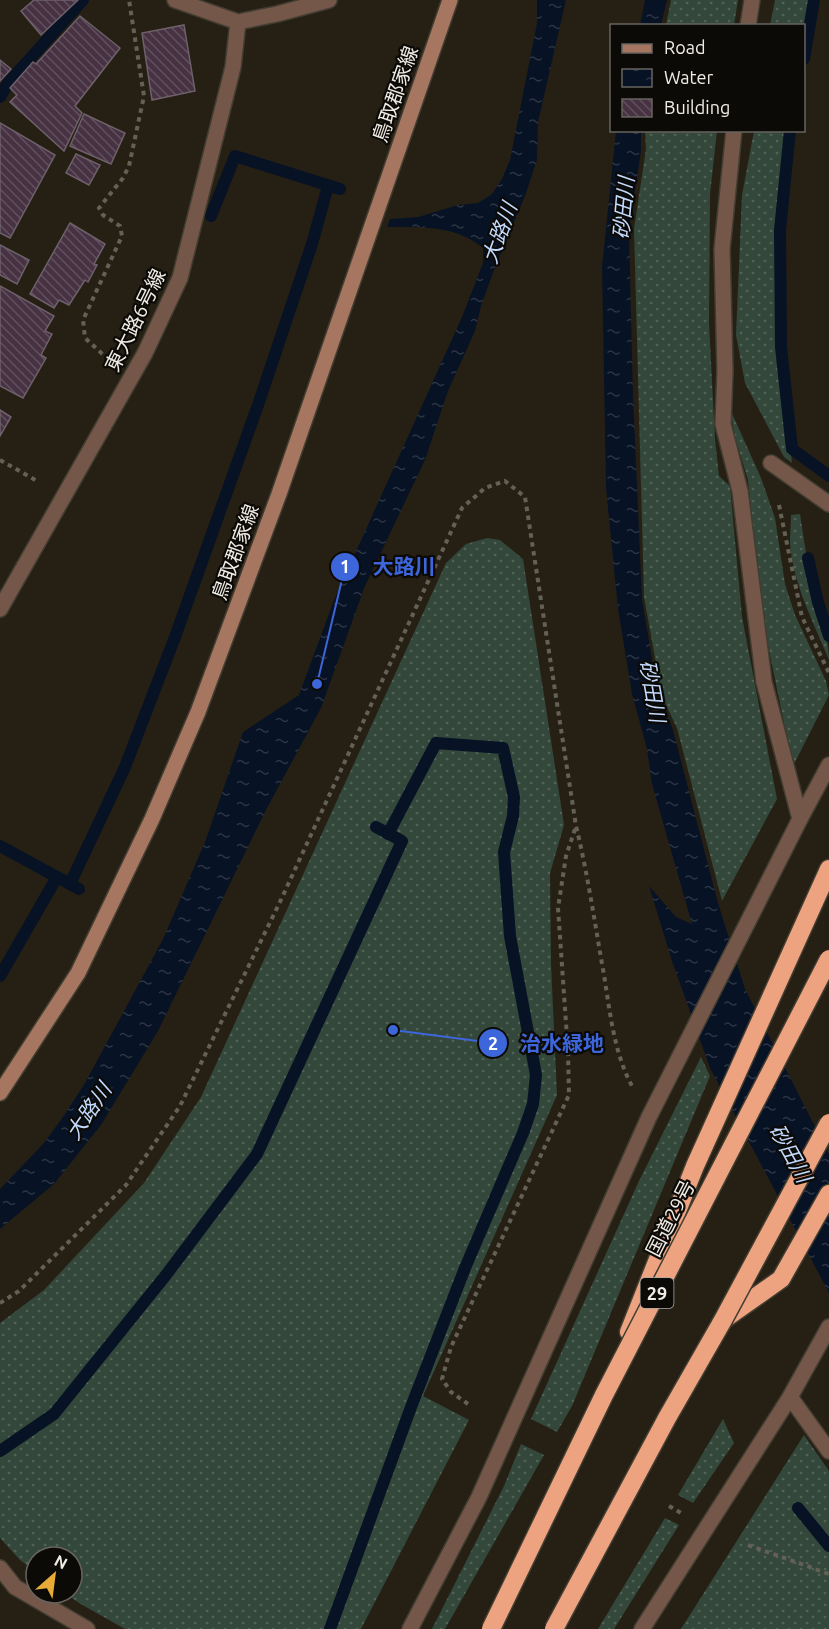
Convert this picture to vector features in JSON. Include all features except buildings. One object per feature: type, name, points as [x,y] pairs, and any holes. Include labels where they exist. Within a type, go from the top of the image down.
[{"type":"highway","points":[[604,1395],[695,1166],[826,875]]},
{"type":"highway","name":"国道29号","points":[[491,1629],[604,1395],[829,959]]},
{"type":"highway","points":[[554,1629],[829,1124]]},
{"type":"highway","points":[[723,1320],[781,1279],[829,1194]]},
{"type":"main road","name":"鳥取郡家線","points":[[0,1093],[78,973],[152,819],[198,712],[279,494],[450,0]]},
{"type":"street","points":[[175,0],[238,22],[329,0]]},
{"type":"street","points":[[748,24],[752,0]]},
{"type":"street","name":"東大路6号線","points":[[0,609],[133,375],[180,278],[230,79],[238,22]]},
{"type":"street","points":[[734,132],[722,249],[725,371],[723,424],[740,491],[764,682],[800,819]]},
{"type":"street","points":[[771,463],[829,504]]},
{"type":"street","points":[[410,1629],[479,1497],[650,1117],[829,765]]},
{"type":"street","points":[[642,1629],[790,1397],[829,1327]]},
{"type":"street","points":[[790,1397],[829,1451]]},
{"type":"street","points":[[0,1568],[7,1587],[87,1629]]},
{"type":"path","points":[[129,0],[144,96],[129,166],[99,208],[103,215],[120,226],[122,236],[83,320],[85,338],[106,358],[133,375]]},
{"type":"path","points":[[0,460],[64,496]]},
{"type":"path","points":[[771,463],[783,534],[802,617],[829,673]]},
{"type":"path","points":[[0,1303],[19,1291],[126,1185],[180,1106],[279,904],[462,508],[485,488],[505,481],[525,497],[576,826],[586,867],[615,1039],[624,1072],[650,1117]]},
{"type":"path","points":[[468,1404],[451,1392],[442,1379],[451,1347],[569,1095],[558,908],[566,856],[576,826]]},
{"type":"path","points":[[748,1545],[829,1574]]},
{"type":"green space","points":[[671,0],[738,0],[734,24],[666,24]]},
{"type":"green space","points":[[775,0],[812,0],[805,41],[805,24],[770,24]]},
{"type":"green space","points":[[645,132],[717,132],[710,194],[709,323],[715,439],[719,476],[730,486],[742,617],[777,799],[722,901],[677,728],[666,705],[659,680],[644,597],[634,229],[646,149]]},
{"type":"green space","points":[[754,132],[788,132],[779,231],[779,347],[792,463],[784,457],[745,383],[736,335],[742,195]]},
{"type":"green space","points":[[730,409],[761,478],[775,518],[785,584],[795,615],[826,681],[829,695],[793,766],[761,612],[748,480],[735,437]]},
{"type":"green space","points":[[800,514],[829,660],[805,603],[792,558],[791,515]]},
{"type":"green space","points":[[487,538],[500,540],[523,559],[564,825],[550,873],[551,964],[557,1095],[423,1396],[469,1420],[361,1629],[125,1629],[83,1605],[84,1545],[24,1545],[24,1563],[0,1538],[0,1323],[44,1290],[144,1183],[201,1097],[446,563],[466,544]]},
{"type":"green space","points":[[701,1057],[710,1076],[572,1406],[557,1432],[531,1419],[639,1181]]},
{"type":"green space","points":[[723,1419],[734,1443],[693,1503],[678,1495]]},
{"type":"green space","points":[[804,1435],[829,1471],[829,1629],[681,1629]]},
{"type":"green space","points":[[521,1444],[544,1455],[445,1629],[432,1629],[504,1486]]},
{"type":"green space","points":[[665,1518],[679,1525],[614,1629],[598,1629]]},
{"type":"water","points":[[537,0],[566,0],[538,122],[537,160],[525,196],[494,270],[475,331],[448,391],[425,460],[365,586],[321,708],[266,810],[158,1031],[101,1125],[54,1184],[0,1229],[0,1189],[44,1143],[65,1114],[85,1083],[163,939],[205,842],[243,732],[299,695],[334,600],[462,317],[483,263],[483,248],[461,235],[437,229],[387,227],[390,219],[418,217],[458,205],[478,203],[492,194],[502,179],[510,160],[537,23]]},
{"type":"water","points":[[645,0],[667,0],[661,24],[640,24]]},
{"type":"water","name":"砂田川","points":[[616,132],[641,132],[641,151],[629,231],[633,396],[642,599],[656,683],[673,730],[718,903],[745,989],[829,1154],[829,1293],[710,1068],[672,961],[649,886],[676,917],[692,924],[652,784],[647,749],[632,694],[618,609],[606,488],[602,267]]},
{"type":"waterway","points":[[0,97],[8,83],[83,0]]},
{"type":"waterway","points":[[805,53],[814,0]]},
{"type":"waterway","points":[[790,132],[780,230],[781,347],[792,449],[829,476]]},
{"type":"waterway","points":[[211,216],[235,156],[340,189]]},
{"type":"waterway","points":[[70,884],[125,767],[175,637],[258,405],[312,244],[328,186]]},
{"type":"waterway","points":[[808,558],[829,636]]},
{"type":"waterway","points":[[330,1629],[411,1407],[465,1268],[523,1133],[533,1104],[536,1075],[510,936],[504,852],[513,816],[514,797],[503,748],[436,743],[388,834]]},
{"type":"waterway","points":[[0,1451],[54,1414],[166,1275],[257,1154],[402,841],[376,827]]},
{"type":"waterway","points":[[0,846],[79,889]]},
{"type":"waterway","points":[[0,976],[57,877]]},
{"type":"waterway","points":[[798,1508],[829,1546]]},
{"type":"place","name":"大路川","points":[[317,684]]},
{"type":"place","name":"治水緑地","points":[[393,1030]]}]
